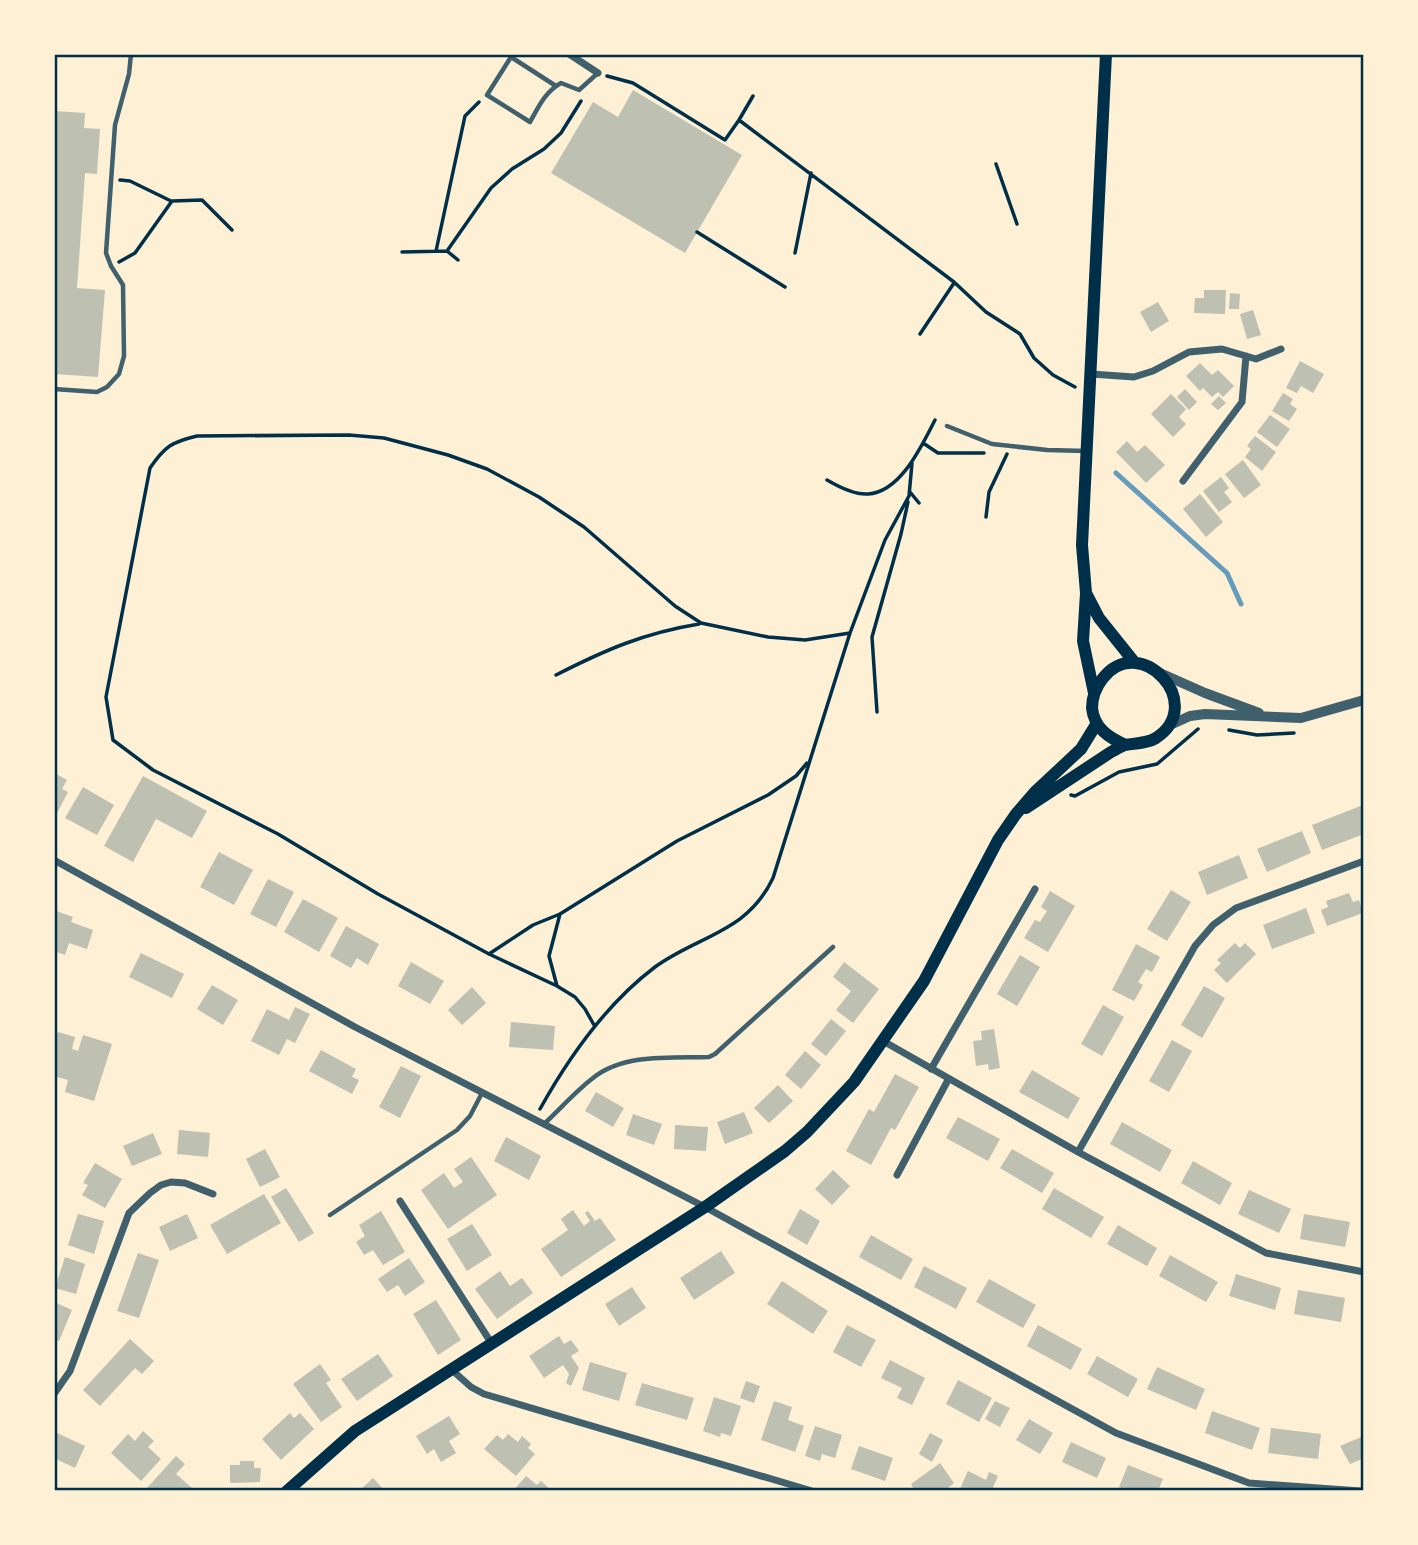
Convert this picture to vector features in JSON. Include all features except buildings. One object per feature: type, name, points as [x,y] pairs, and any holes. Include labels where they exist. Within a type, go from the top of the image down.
[{"type":"main road","points":[[1106,54],[1082,545],[1086,593],[1083,640],[1097,723],[1112,740],[1126,745]]},
{"type":"main road","points":[[1086,593],[1104,625],[1135,663]]},
{"type":"main road","points":[[1016,814],[1111,752],[1126,745],[1144,743],[1156,738],[1170,725],[1175,703],[1168,682],[1144,664],[1126,664],[1108,673],[1094,693]]},
{"type":"main road","points":[[287,1491],[355,1431],[705,1207],[785,1151],[807,1132],[841,1098],[923,981],[998,840],[1016,814],[1035,792],[1081,749],[1097,723]]},
{"type":"street","points":[[569,54],[598,73]]},
{"type":"street","points":[[1091,374],[1134,377],[1153,371],[1189,352],[1222,349],[1256,359],[1281,349]]},
{"type":"street","points":[[1183,481],[1242,402],[1245,356]]},
{"type":"street","points":[[1159,673],[1205,693],[1282,718]]},
{"type":"street","points":[[1170,725],[1205,713],[1301,718],[1364,699]]},
{"type":"street","points":[[54,860],[355,1027],[705,1207],[1116,1433],[1250,1483],[1360,1491]]},
{"type":"street","points":[[1077,1152],[1195,946],[1213,925],[1236,908],[1364,861]]},
{"type":"street","points":[[931,1069],[1035,889]]},
{"type":"street","points":[[883,1041],[1077,1152],[1266,1253],[1364,1272]]},
{"type":"street","points":[[897,1175],[948,1080]]},
{"type":"street","points":[[54,1394],[70,1371],[129,1213],[150,1193],[171,1182],[185,1183],[213,1194]]},
{"type":"street","points":[[400,1201],[493,1345]]},
{"type":"street","points":[[452,1370],[471,1387],[484,1394],[812,1491]]},
{"type":"lane","points":[[54,389],[97,392],[107,387],[118,374],[124,356],[123,285],[106,253],[115,125],[129,74],[131,54]]},
{"type":"lane","points":[[556,86],[511,57],[487,95],[530,122],[549,89],[556,86],[561,83],[579,90],[598,73]]},
{"type":"lane","points":[[947,426],[992,444],[1087,451]]},
{"type":"lane","points":[[545,1123],[594,1077],[611,1068],[636,1060],[715,1055],[833,947]]},
{"type":"lane","points":[[330,1215],[457,1130],[470,1116],[483,1092]]},
{"type":"path","points":[[598,73],[633,83],[725,140],[753,96]]},
{"type":"path","points":[[436,251],[465,116],[487,95]]},
{"type":"path","points":[[447,251],[491,188],[561,133],[582,98]]},
{"type":"path","points":[[738,120],[954,282],[986,312],[1020,334],[1034,358],[1053,375],[1070,385],[1090,391]]},
{"type":"path","points":[[996,164],[1017,224]]},
{"type":"path","points":[[795,253],[811,173]]},
{"type":"path","points":[[111,179],[130,181],[172,201],[202,200],[232,230]]},
{"type":"path","points":[[111,266],[135,253],[172,201]]},
{"type":"path","points":[[697,232],[785,287]]},
{"type":"path","points":[[402,252],[447,251],[458,260]]},
{"type":"path","points":[[920,334],[954,282]]},
{"type":"path","points":[[827,480],[847,490],[868,494],[887,488],[912,463],[936,420]]},
{"type":"path","points":[[594,1025],[575,998],[557,986],[489,954],[379,894],[278,834],[153,771],[113,740],[106,697],[150,468],[162,451],[175,442],[197,436],[349,435],[384,438],[448,455],[487,469],[539,497],[611,549],[675,606],[701,623]]},
{"type":"path","points":[[923,443],[938,453],[985,453]]},
{"type":"path","points":[[986,517],[989,492],[1012,446]]},
{"type":"path","points":[[996,454],[1007,455]]},
{"type":"path","points":[[877,712],[872,637],[901,534],[910,494],[912,463]]},
{"type":"path","points":[[910,494],[919,503]]},
{"type":"path","points":[[535,1118],[594,1025],[656,967],[729,928],[764,897],[773,878],[850,633],[885,540],[910,494]]},
{"type":"path","points":[[556,675],[626,642],[661,630],[701,623],[805,640],[850,633]]},
{"type":"path","points":[[1053,790],[1074,796],[1119,772],[1157,764],[1200,727]]},
{"type":"path","points":[[1218,728],[1257,735],[1295,733]]},
{"type":"path","points":[[489,954],[533,925],[560,914],[677,841],[768,795],[796,776],[810,760]]},
{"type":"path","points":[[557,986],[549,956],[560,914]]},
{"type":"waterway","points":[[1116,473],[1227,573],[1241,604]]}]
